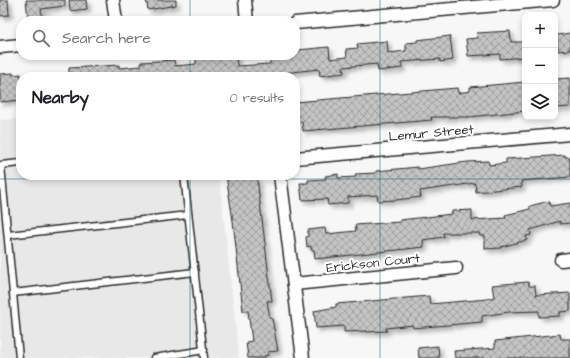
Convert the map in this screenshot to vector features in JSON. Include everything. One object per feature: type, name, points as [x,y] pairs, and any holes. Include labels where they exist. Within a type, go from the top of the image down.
[{"type":"street","points":[[114,0],[116,16]]},
{"type":"street","points":[[245,0],[247,16]]},
{"type":"street","points":[[300,23],[553,0]]},
{"type":"street","points":[[0,47],[16,45]]},
{"type":"street","name":"Lemur Street","points":[[300,158],[570,134]]},
{"type":"street","points":[[281,180],[303,358]]},
{"type":"street","name":"Erickson Court","points":[[294,284],[456,268]]},
{"type":"lane","points":[[16,164],[1,165],[19,358]]},
{"type":"lane","points":[[184,180],[204,358]]},
{"type":"lane","points":[[8,235],[188,215]]},
{"type":"lane","points":[[13,293],[195,272]]},
{"type":"lane","points":[[154,358],[204,350]]},
{"type":"shaded area","points":[[16,118],[16,180],[220,180],[239,358],[0,358],[0,120]]},
{"type":"building","points":[[0,0],[8,0],[9,15],[0,16]]},
{"type":"building","points":[[26,0],[65,0],[65,6],[41,9],[42,16],[28,16]]},
{"type":"building","points":[[69,0],[86,0],[87,9],[70,11]]},
{"type":"building","points":[[146,0],[176,0],[176,5],[148,10]]},
{"type":"building","points":[[510,31],[511,42],[522,42],[522,57],[500,59],[500,54],[468,56],[466,39],[478,38],[477,33]]},
{"type":"building","points":[[570,33],[570,50],[558,51],[558,35]]},
{"type":"building","points":[[450,36],[453,60],[440,62],[440,59],[401,62],[402,68],[378,71],[377,64],[343,67],[344,73],[320,76],[319,69],[292,72],[69,72],[69,68],[119,65],[119,68],[141,66],[141,62],[174,60],[175,66],[196,64],[196,60],[236,60],[237,66],[270,64],[270,60],[300,60],[300,50],[329,47],[330,59],[347,57],[346,49],[358,48],[357,44],[387,41],[388,53],[406,51],[406,43],[417,42],[417,40]]},
{"type":"building","points":[[13,73],[13,75],[16,75],[16,100],[0,102],[0,74]]},
{"type":"building","points":[[570,78],[570,107],[558,108],[558,79]]},
{"type":"building","points":[[522,82],[522,111],[469,117],[431,117],[432,120],[303,131],[302,121],[300,121],[300,102],[457,88],[458,93],[470,91],[470,87]]},
{"type":"building","points":[[565,155],[565,157],[570,157],[570,177],[521,181],[522,187],[476,192],[475,183],[420,191],[421,197],[396,200],[378,201],[377,195],[348,197],[348,203],[328,205],[327,199],[302,200],[300,183],[308,183],[308,180],[326,179],[325,176],[338,174],[338,178],[356,177],[355,174],[376,173],[376,171],[418,167],[418,169],[467,162],[488,161],[489,165],[506,163],[506,159]]},
{"type":"building","points":[[227,180],[257,180],[272,301],[267,301],[270,318],[272,318],[278,351],[268,352],[268,355],[264,356],[265,358],[248,358],[246,342],[252,341],[248,311],[243,311]]},
{"type":"building","points":[[549,201],[550,206],[570,203],[570,223],[560,224],[560,221],[530,230],[531,235],[526,236],[527,240],[501,248],[485,249],[485,236],[480,236],[479,233],[443,233],[444,237],[423,240],[424,247],[315,259],[314,250],[311,250],[311,246],[307,247],[306,237],[308,236],[308,230],[325,228],[326,234],[356,231],[355,225],[400,222],[400,220],[452,214],[452,211],[472,210],[472,220],[506,218],[505,215],[530,209],[530,206]]},
{"type":"building","points":[[528,282],[529,286],[535,286],[536,295],[570,293],[570,311],[560,312],[560,316],[539,317],[539,311],[509,312],[482,316],[482,322],[413,328],[412,325],[386,328],[387,331],[344,332],[344,326],[316,328],[314,311],[336,307],[336,304],[429,296],[430,304],[487,299],[494,297],[492,285]]},
{"type":"building","points":[[560,334],[561,339],[570,339],[570,358],[455,358],[454,351],[495,348],[495,341]]},
{"type":"building","points":[[438,346],[439,358],[419,358],[418,348]]}]
